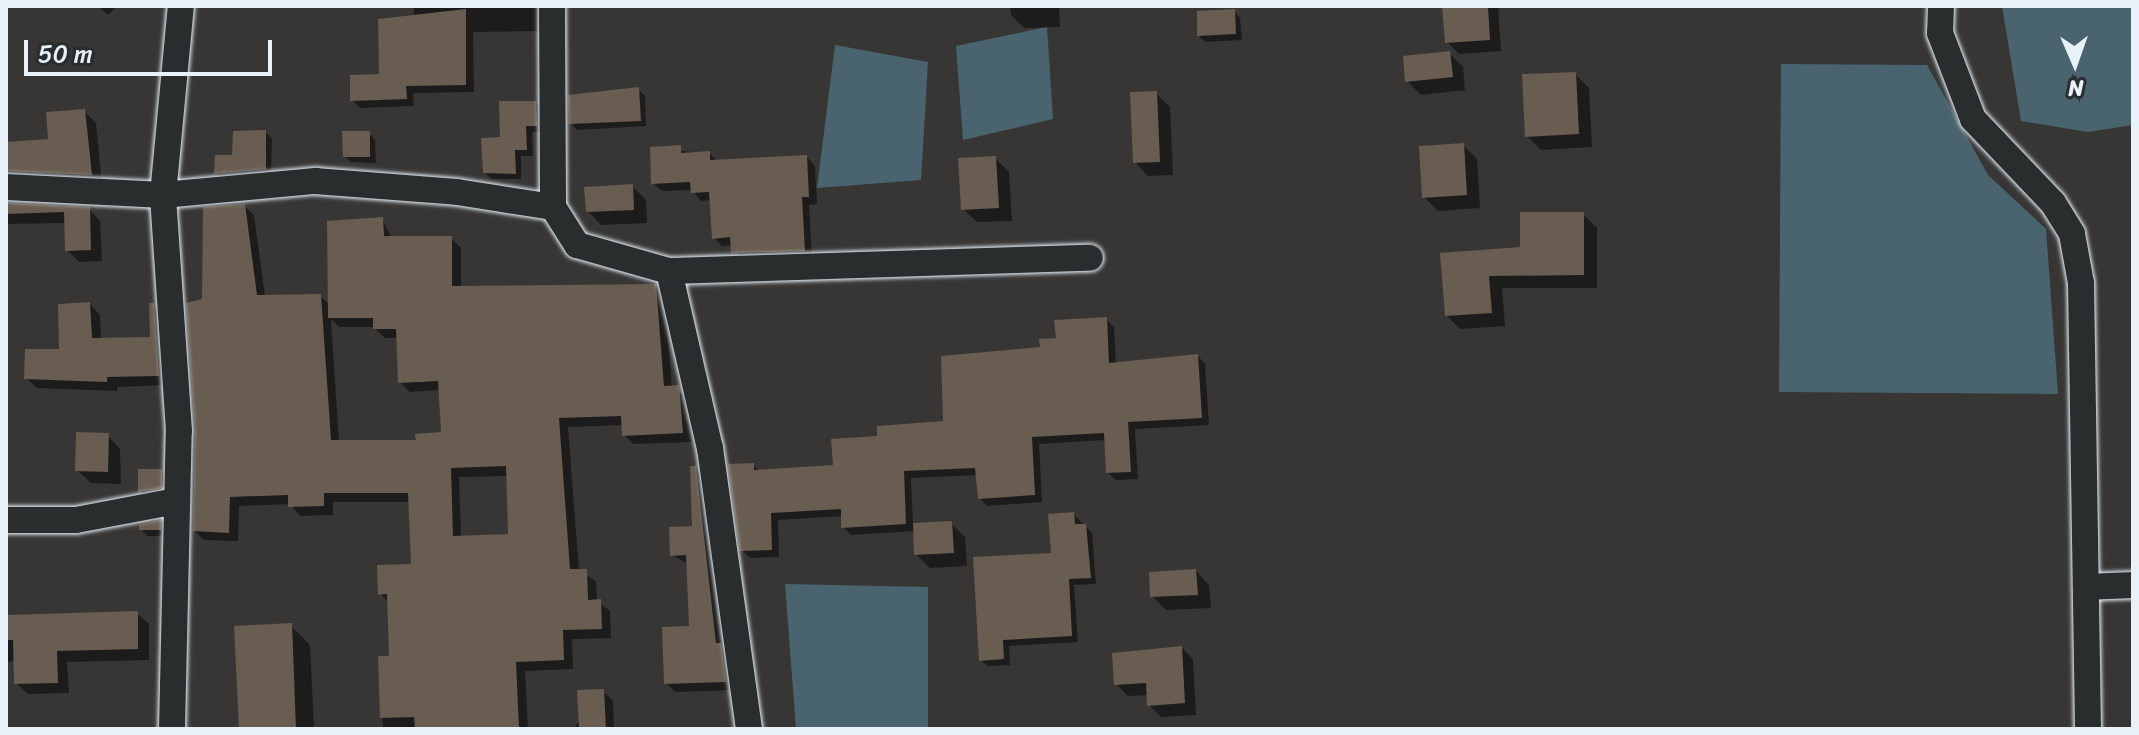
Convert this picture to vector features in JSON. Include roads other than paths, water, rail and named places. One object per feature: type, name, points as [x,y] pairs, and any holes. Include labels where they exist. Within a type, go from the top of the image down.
[{"type":"street","points":[[172,729],[179,431],[163,195],[181,6]]},
{"type":"street","points":[[552,6],[553,207],[577,245],[669,271],[1090,258]]},
{"type":"street","points":[[1941,6],[1940,33],[1973,119],[2053,203],[2072,234],[2081,283],[2088,729]]},
{"type":"street","points":[[6,187],[163,195],[315,181],[457,192],[553,207]]},
{"type":"street","points":[[669,271],[710,448],[749,729]]},
{"type":"street","points":[[6,520],[76,520],[177,501]]},
{"type":"street","points":[[2086,587],[2133,585]]},
{"type":"water","points":[[2002,6],[2133,6],[2133,125],[2088,132],[2021,121]]},
{"type":"water","points":[[1047,27],[1053,119],[963,140],[956,46]]},
{"type":"water","points":[[835,45],[928,62],[921,180],[817,188]]},
{"type":"water","points":[[1781,64],[1927,65],[1988,175],[2046,229],[2058,394],[1779,392]]},
{"type":"water","points":[[785,584],[928,587],[928,729],[796,729]]}]
